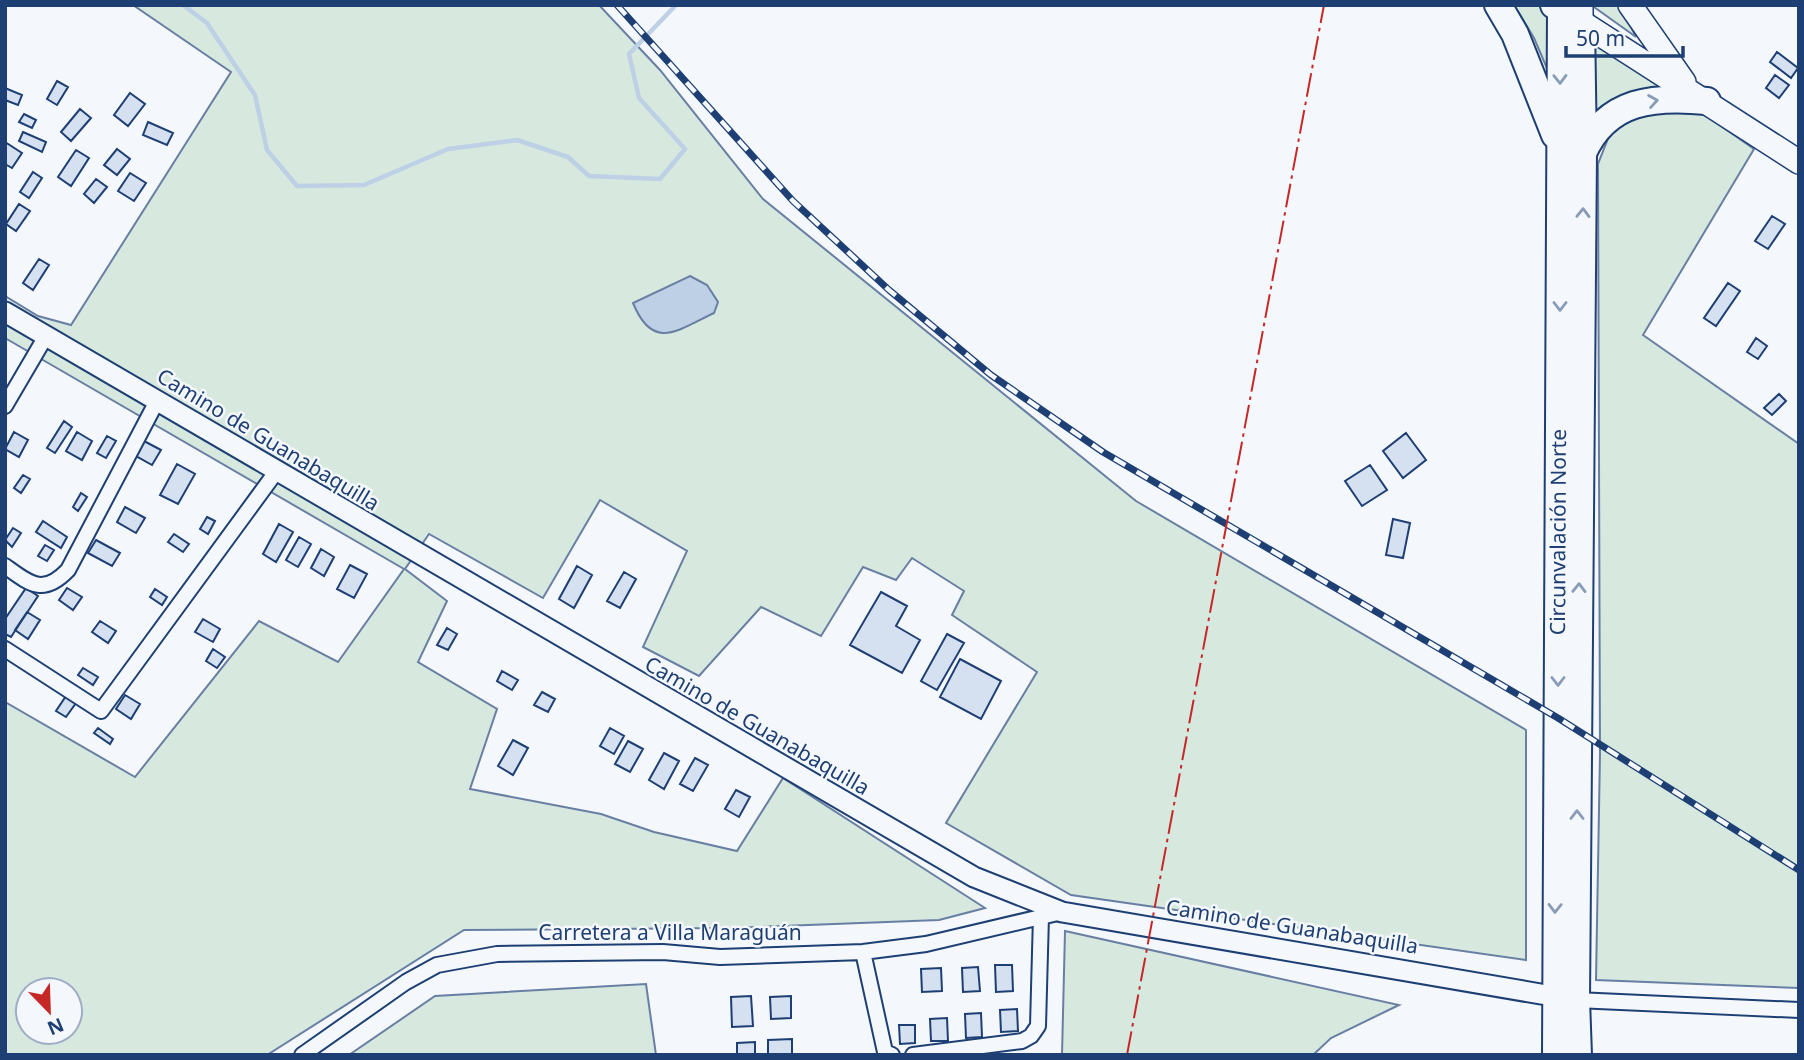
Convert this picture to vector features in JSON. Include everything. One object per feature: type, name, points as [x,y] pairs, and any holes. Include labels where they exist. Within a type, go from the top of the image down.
[{"type":"highway","points":[[1498,5],[1572,151],[1612,115],[1648,100],[1698,95]]},
{"type":"highway","name":"Circunvalación Norte","points":[[1556,1055],[1565,998],[1572,151],[1568,10]]},
{"type":"highway","name":"Circunvalación Norte","points":[[1565,998],[1578,1055]]},
{"type":"main road","points":[[1630,5],[1698,95]]},
{"type":"main road","points":[[1568,10],[1799,162]]},
{"type":"street","name":"Camino de Guanabaquilla","points":[[5,312],[974,877],[1062,912],[1565,998],[1799,1010]]},
{"type":"street","points":[[5,407],[46,336]]},
{"type":"street","points":[[5,566],[29,582],[42,586],[55,584],[68,570],[157,401]]},
{"type":"street","points":[[5,649],[101,711],[276,472]]},
{"type":"street","name":"Carretera a Villa Maraguán","points":[[302,1055],[406,982],[437,965],[497,954],[663,952],[720,957],[863,952],[926,944],[1062,912]]},
{"type":"street","points":[[913,1055],[1022,1041],[1031,1036],[1038,1026],[1041,916]]},
{"type":"street","points":[[863,952],[885,1052],[892,1055]]},
{"type":"shaded area","points":[[133,5],[599,5],[660,70],[763,199],[1136,501],[1526,730],[1526,960],[1071,895],[946,823],[1037,672],[952,615],[964,591],[912,558],[896,580],[863,567],[821,636],[761,607],[699,676],[643,647],[687,551],[600,500],[543,598],[429,534],[405,569],[447,601],[418,662],[497,709],[470,789],[601,814],[654,832],[737,851],[783,778],[985,908],[939,920],[729,928],[464,930],[267,1055],[5,1055],[5,702],[135,777],[259,621],[338,662],[404,569],[5,338],[5,296],[38,316],[71,325],[231,72]]},
{"type":"shaded area","points":[[1514,5],[1540,5],[1551,13],[1552,80],[1534,38]]},
{"type":"shaded area","points":[[1620,5],[1636,37],[1594,7]]},
{"type":"shaded area","points":[[1595,44],[1671,89],[1592,118]]},
{"type":"shaded area","points":[[1652,110],[1701,112],[1754,149],[1643,335],[1799,444],[1799,988],[1596,980],[1600,753],[1598,164],[1611,131]]},
{"type":"shaded area","points":[[1065,931],[1399,1005],[1331,1038],[1313,1055],[1062,1055]]},
{"type":"shaded area","points":[[646,984],[656,1055],[349,1055],[435,996]]},
{"type":"water","points":[[690,276],[707,285],[718,302],[714,313],[668,333],[649,328],[633,303]]},
{"type":"building","points":[[1777,52],[1798,68],[1791,78],[1770,62]]},
{"type":"building","points":[[1775,75],[1789,85],[1779,98],[1766,88]]},
{"type":"building","points":[[57,81],[68,87],[57,105],[47,99]]},
{"type":"building","points":[[5,88],[22,95],[18,105],[5,100]]},
{"type":"building","points":[[130,93],[145,104],[128,126],[114,115]]},
{"type":"building","points":[[80,109],[91,118],[71,141],[61,132]]},
{"type":"building","points":[[24,114],[36,120],[32,128],[19,122]]},
{"type":"building","points":[[148,122],[173,133],[167,145],[143,135]]},
{"type":"building","points":[[23,132],[46,142],[42,152],[19,141]]},
{"type":"building","points":[[5,142],[22,153],[12,168],[5,164]]},
{"type":"building","points":[[117,149],[130,159],[117,175],[104,165]]},
{"type":"building","points":[[76,150],[89,158],[71,186],[58,177]]},
{"type":"building","points":[[33,172],[42,178],[29,198],[20,192]]},
{"type":"building","points":[[130,173],[146,183],[134,201],[118,191]]},
{"type":"building","points":[[96,179],[107,187],[94,203],[84,194]]},
{"type":"building","points":[[19,204],[30,211],[16,231],[6,224]]},
{"type":"building","points":[[1772,216],[1785,224],[1768,249],[1755,241]]},
{"type":"building","points":[[39,259],[49,265],[33,290],[23,283]]},
{"type":"building","points":[[1728,283],[1740,291],[1716,326],[1704,318]]},
{"type":"building","points":[[1756,338],[1767,346],[1758,359],[1747,352]]},
{"type":"building","points":[[1779,394],[1786,401],[1772,415],[1764,408]]},
{"type":"building","points":[[64,421],[72,427],[55,453],[47,448]]},
{"type":"building","points":[[14,432],[28,440],[19,457],[5,449]]},
{"type":"building","points":[[77,432],[92,441],[82,460],[66,451]]},
{"type":"building","points":[[1406,433],[1426,460],[1403,478],[1383,451]]},
{"type":"building","points":[[107,436],[116,441],[106,458],[97,453]]},
{"type":"building","points":[[144,441],[161,450],[152,465],[136,456]]},
{"type":"building","points":[[177,464],[195,474],[178,504],[160,495]]},
{"type":"building","points":[[1370,465],[1387,490],[1362,506],[1345,481]]},
{"type":"building","points":[[23,475],[30,479],[21,493],[14,488]]},
{"type":"building","points":[[81,493],[87,497],[78,511],[73,507]]},
{"type":"building","points":[[125,507],[145,518],[136,533],[117,522]]},
{"type":"building","points":[[207,517],[215,521],[208,534],[200,529]]},
{"type":"building","points":[[1393,519],[1410,523],[1403,558],[1386,555]]},
{"type":"building","points":[[43,521],[67,537],[61,548],[36,532]]},
{"type":"building","points":[[279,524],[293,532],[276,562],[263,554]]},
{"type":"building","points":[[13,528],[21,533],[12,547],[5,540]]},
{"type":"building","points":[[174,534],[189,544],[183,552],[168,542]]},
{"type":"building","points":[[299,537],[311,544],[298,567],[286,560]]},
{"type":"building","points":[[96,540],[120,553],[112,566],[88,553]]},
{"type":"building","points":[[45,545],[54,550],[47,561],[38,556]]},
{"type":"building","points":[[321,549],[334,557],[324,576],[311,568]]},
{"type":"building","points":[[350,565],[367,574],[354,598],[337,589]]},
{"type":"building","points":[[577,566],[592,575],[574,608],[559,599]]},
{"type":"building","points":[[624,572],[636,579],[620,608],[607,601]]},
{"type":"building","points":[[26,588],[38,596],[11,637],[5,634],[5,619]]},
{"type":"building","points":[[67,588],[82,597],[73,610],[59,600]]},
{"type":"building","points":[[155,589],[167,597],[162,605],[150,597]]},
{"type":"building","points":[[881,592],[907,606],[896,626],[920,640],[902,673],[850,645]]},
{"type":"building","points":[[27,612],[40,620],[28,639],[15,630]]},
{"type":"building","points":[[203,619],[220,629],[213,642],[195,632]]},
{"type":"building","points":[[100,621],[116,631],[108,643],[92,632]]},
{"type":"building","points":[[447,628],[457,634],[448,650],[437,645]]},
{"type":"building","points":[[947,634],[964,643],[937,690],[921,681]]},
{"type":"building","points":[[213,649],[225,657],[217,668],[206,661]]},
{"type":"building","points":[[960,659],[1001,681],[981,719],[940,697]]},
{"type":"building","points":[[83,668],[98,677],[93,685],[78,675]]},
{"type":"building","points":[[502,671],[518,680],[512,690],[497,681]]},
{"type":"building","points":[[542,692],[555,699],[548,712],[534,705]]},
{"type":"building","points":[[125,695],[140,704],[131,719],[116,709]]},
{"type":"building","points":[[66,696],[76,703],[66,717],[56,711]]},
{"type":"building","points":[[98,728],[113,739],[110,744],[94,733]]},
{"type":"building","points":[[610,728],[624,736],[614,754],[600,746]]},
{"type":"building","points":[[513,740],[528,748],[513,775],[498,766]]},
{"type":"building","points":[[628,741],[643,749],[630,772],[615,764]]},
{"type":"building","points":[[664,753],[679,761],[664,789],[649,780]]},
{"type":"building","points":[[695,758],[708,765],[693,791],[680,784]]},
{"type":"building","points":[[736,790],[750,797],[739,817],[725,809]]},
{"type":"building","points":[[995,965],[1012,965],[1013,991],[996,992]]},
{"type":"building","points":[[978,967],[980,991],[963,992],[962,968]]},
{"type":"building","points":[[941,968],[942,991],[922,992],[921,969]]},
{"type":"building","points":[[751,996],[753,1026],[732,1027],[731,997]]},
{"type":"building","points":[[791,996],[791,1018],[771,1019],[770,997]]},
{"type":"building","points":[[1017,1009],[1018,1031],[1001,1032],[1000,1010]]},
{"type":"building","points":[[981,1013],[982,1037],[966,1038],[965,1014]]},
{"type":"building","points":[[947,1018],[948,1041],[931,1041],[930,1019]]},
{"type":"building","points":[[899,1025],[915,1025],[915,1043],[900,1044]]},
{"type":"building","points":[[792,1039],[792,1055],[768,1055],[768,1040]]},
{"type":"building","points":[[755,1042],[755,1055],[737,1055],[737,1043]]},
{"type":"waterway","points":[[183,5],[207,23],[255,95],[267,150],[297,186],[364,185],[448,149],[517,140],[568,157],[589,176],[660,179],[685,149],[639,98],[629,54],[676,5]]},
{"type":"railway","points":[[617,5],[793,201],[889,290],[991,375],[1103,452],[1558,718],[1799,870]]},
{"type":"power","points":[[1127,1055],[1324,5]]}]
